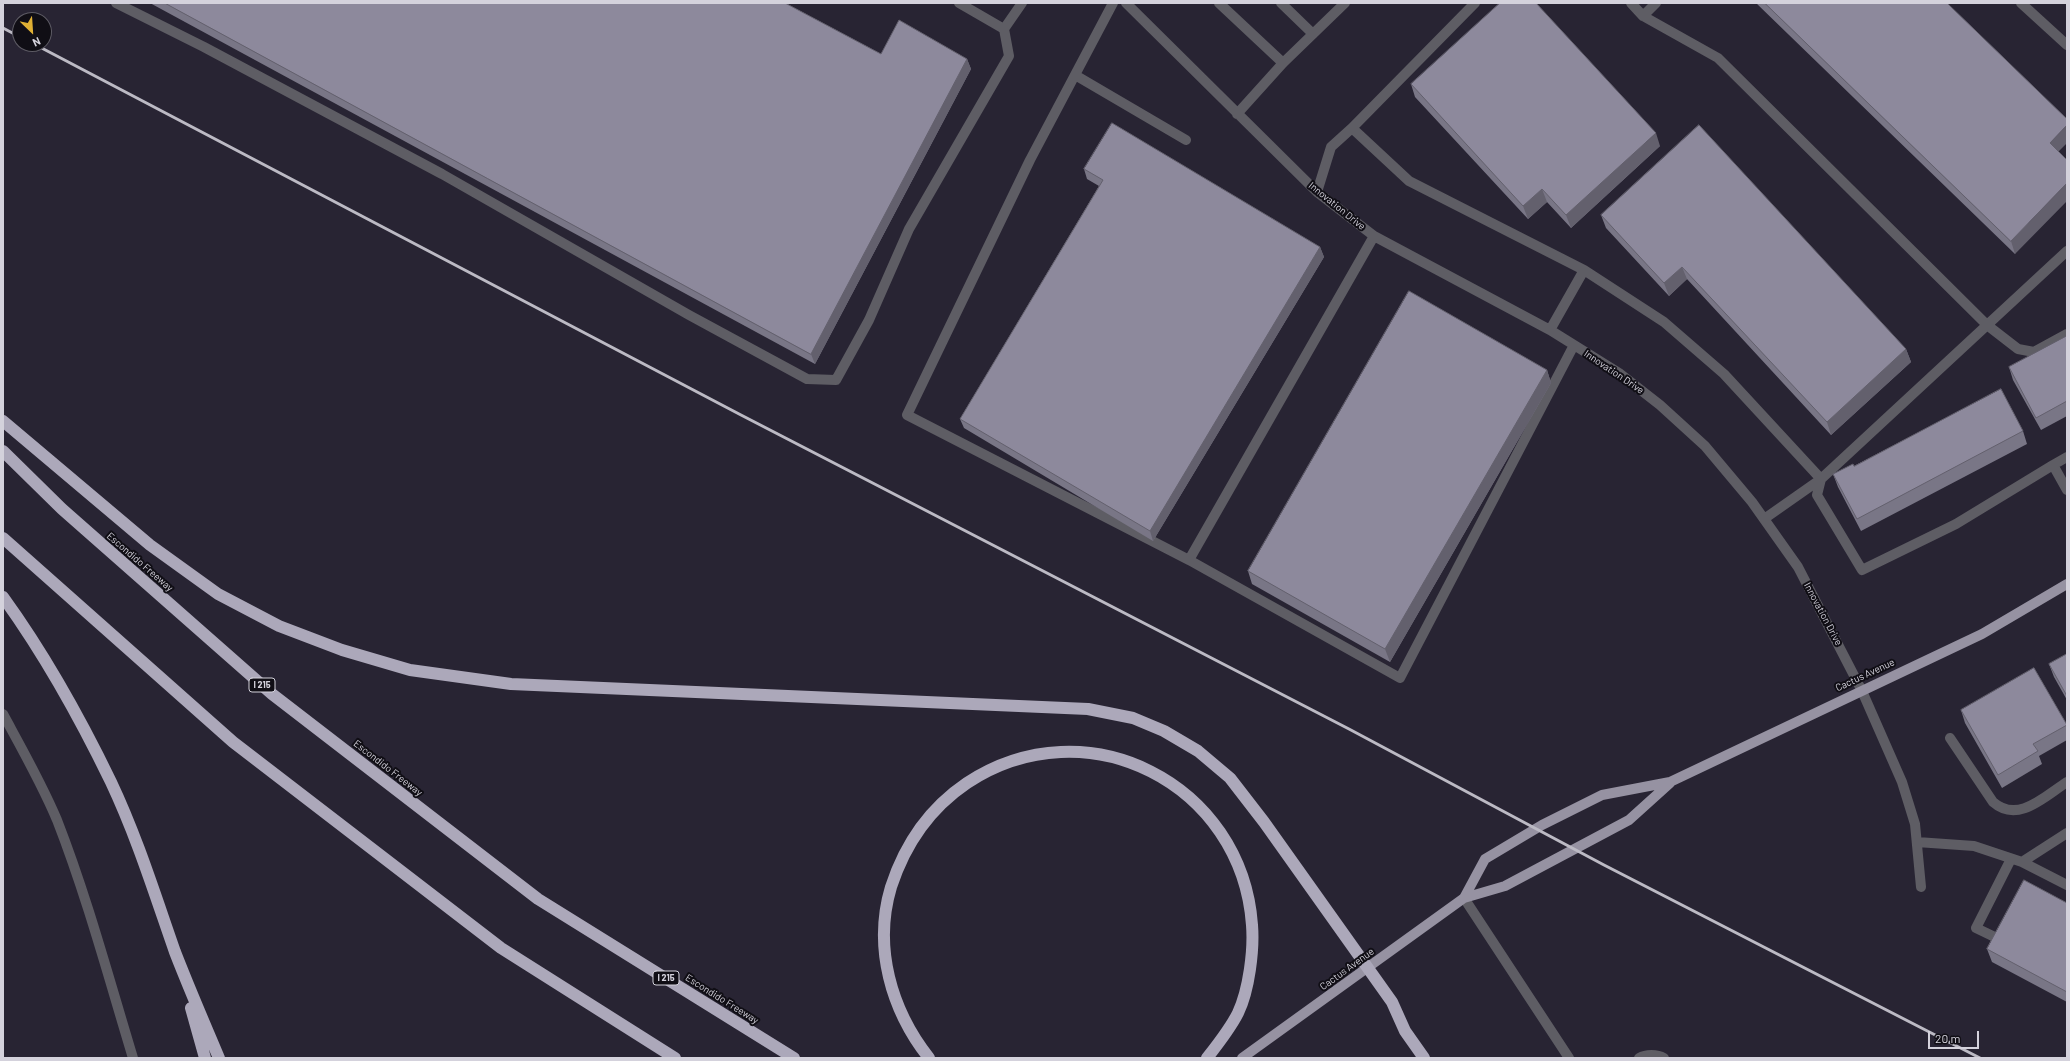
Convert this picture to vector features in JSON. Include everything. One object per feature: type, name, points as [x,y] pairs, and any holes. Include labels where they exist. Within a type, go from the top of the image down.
[{"type":"highway","points":[[3,421],[150,545],[218,594],[279,626],[342,650],[410,670],[511,684],[1088,709],[1133,718],[1164,731],[1198,751],[1230,778],[1264,822],[1392,1002],[1405,1031],[1424,1058]]},
{"type":"highway","name":"Escondido Freeway","points":[[3,451],[62,509],[272,694],[532,894],[794,1058]]},
{"type":"highway","points":[[3,538],[233,742],[501,948],[675,1058]]},
{"type":"highway","points":[[3,598],[38,648],[73,706],[108,777],[150,880],[176,953],[219,1058]]},
{"type":"highway","points":[[929,1058],[913,1038],[898,1009],[890,985],[885,954],[885,924],[888,898],[904,853],[917,831],[937,807],[964,786],[991,769],[1009,762],[1027,756],[1058,752],[1084,752],[1114,757],[1142,766],[1170,781],[1195,802],[1213,822],[1227,841],[1243,877],[1250,906],[1253,940],[1251,964],[1238,1011],[1207,1058]]},
{"type":"highway","points":[[176,953],[205,1058]]},
{"type":"main road","name":"Cactus Avenue","points":[[1464,898],[1486,859],[1542,824],[1602,795],[1670,782],[1982,634],[2067,584]]},
{"type":"main road","name":"Cactus Avenue","points":[[1242,1058],[1368,969],[1464,898],[1506,886],[1629,820],[1670,782]]},
{"type":"street","points":[[116,3],[204,47],[442,174],[689,315],[806,379],[836,380],[869,320],[909,229],[1009,56],[1004,29],[1022,3]]},
{"type":"street","points":[[959,3],[1004,29]]},
{"type":"street","points":[[1114,3],[1030,160],[907,415],[1189,560],[1400,678],[1574,345]]},
{"type":"street","name":"Innovation Drive","points":[[1126,3],[1317,192],[1374,236],[1550,330],[1619,373],[1660,405],[1706,446],[1742,490],[1798,567],[1862,691],[1902,782],[1915,824],[1921,887]]},
{"type":"street","points":[[1219,3],[1283,63]]},
{"type":"street","points":[[1281,3],[1313,34]]},
{"type":"street","points":[[1237,114],[1283,63],[1345,3]]},
{"type":"street","points":[[1317,192],[1331,147],[1352,128],[1475,3]]},
{"type":"street","points":[[1631,3],[1643,16],[1718,58],[1987,325],[2018,349],[2034,352],[2067,334]]},
{"type":"street","points":[[1643,16],[1656,3]]},
{"type":"street","points":[[2020,3],[2067,45]]},
{"type":"street","points":[[1075,75],[1186,140]]},
{"type":"street","points":[[1352,128],[1409,182],[1584,270],[1664,322],[1724,374],[1821,479]]},
{"type":"street","points":[[1189,560],[1374,236]]},
{"type":"street","points":[[1764,519],[1821,479],[2067,251]]},
{"type":"street","points":[[1550,330],[1584,270]]},
{"type":"street","points":[[1821,479],[1817,495],[1862,570],[1956,524],[2067,457]]},
{"type":"street","points":[[2053,466],[2067,490]]},
{"type":"street","points":[[3,714],[36,776],[56,819],[74,867],[133,1058]]},
{"type":"street","points":[[1950,738],[1993,802],[2001,810],[2016,811],[2032,805],[2066,785]]},
{"type":"street","points":[[2022,862],[2067,833]]},
{"type":"street","points":[[1917,842],[1974,846],[2022,862],[2067,885]]},
{"type":"street","points":[[2003,941],[1976,928],[2012,859]]},
{"type":"street","points":[[1464,898],[1569,1058]]},
{"type":"street","points":[[1638,1058],[1644,1055],[1660,1056],[1664,1058]]},
{"type":"building","points":[[165,3],[785,3],[881,54],[899,20],[967,59],[811,354]]},
{"type":"building","points":[[1500,3],[1536,3],[1656,133],[1566,215],[1542,189],[1523,206],[1411,84]]},
{"type":"building","points":[[1765,3],[1947,3],[2067,119],[2067,125],[2050,143],[2067,160],[2067,183],[2011,241]]},
{"type":"building","points":[[1112,123],[1320,247],[1150,531],[960,419],[1103,180],[1084,169]]},
{"type":"building","points":[[1699,125],[1906,349],[1827,422],[1682,267],[1664,283],[1601,215]]},
{"type":"building","points":[[1409,291],[1547,370],[1385,649],[1248,571]]},
{"type":"building","points":[[2067,336],[2067,401],[2036,418],[2009,367]]},
{"type":"building","points":[[2001,389],[2023,431],[1857,519],[1833,474],[1853,464],[1854,466]]},
{"type":"building","points":[[2067,654],[2067,696],[2049,664]]},
{"type":"building","points":[[2034,668],[2067,725],[2033,744],[2038,751],[1998,775],[1961,710]]},
{"type":"building","points":[[2024,880],[2067,903],[2067,992],[1987,949]]},
{"type":"railway","points":[[3,28],[12,33]]},
{"type":"railway","points":[[49,52],[741,415],[1349,729],[1604,865],[1980,1058]]}]
